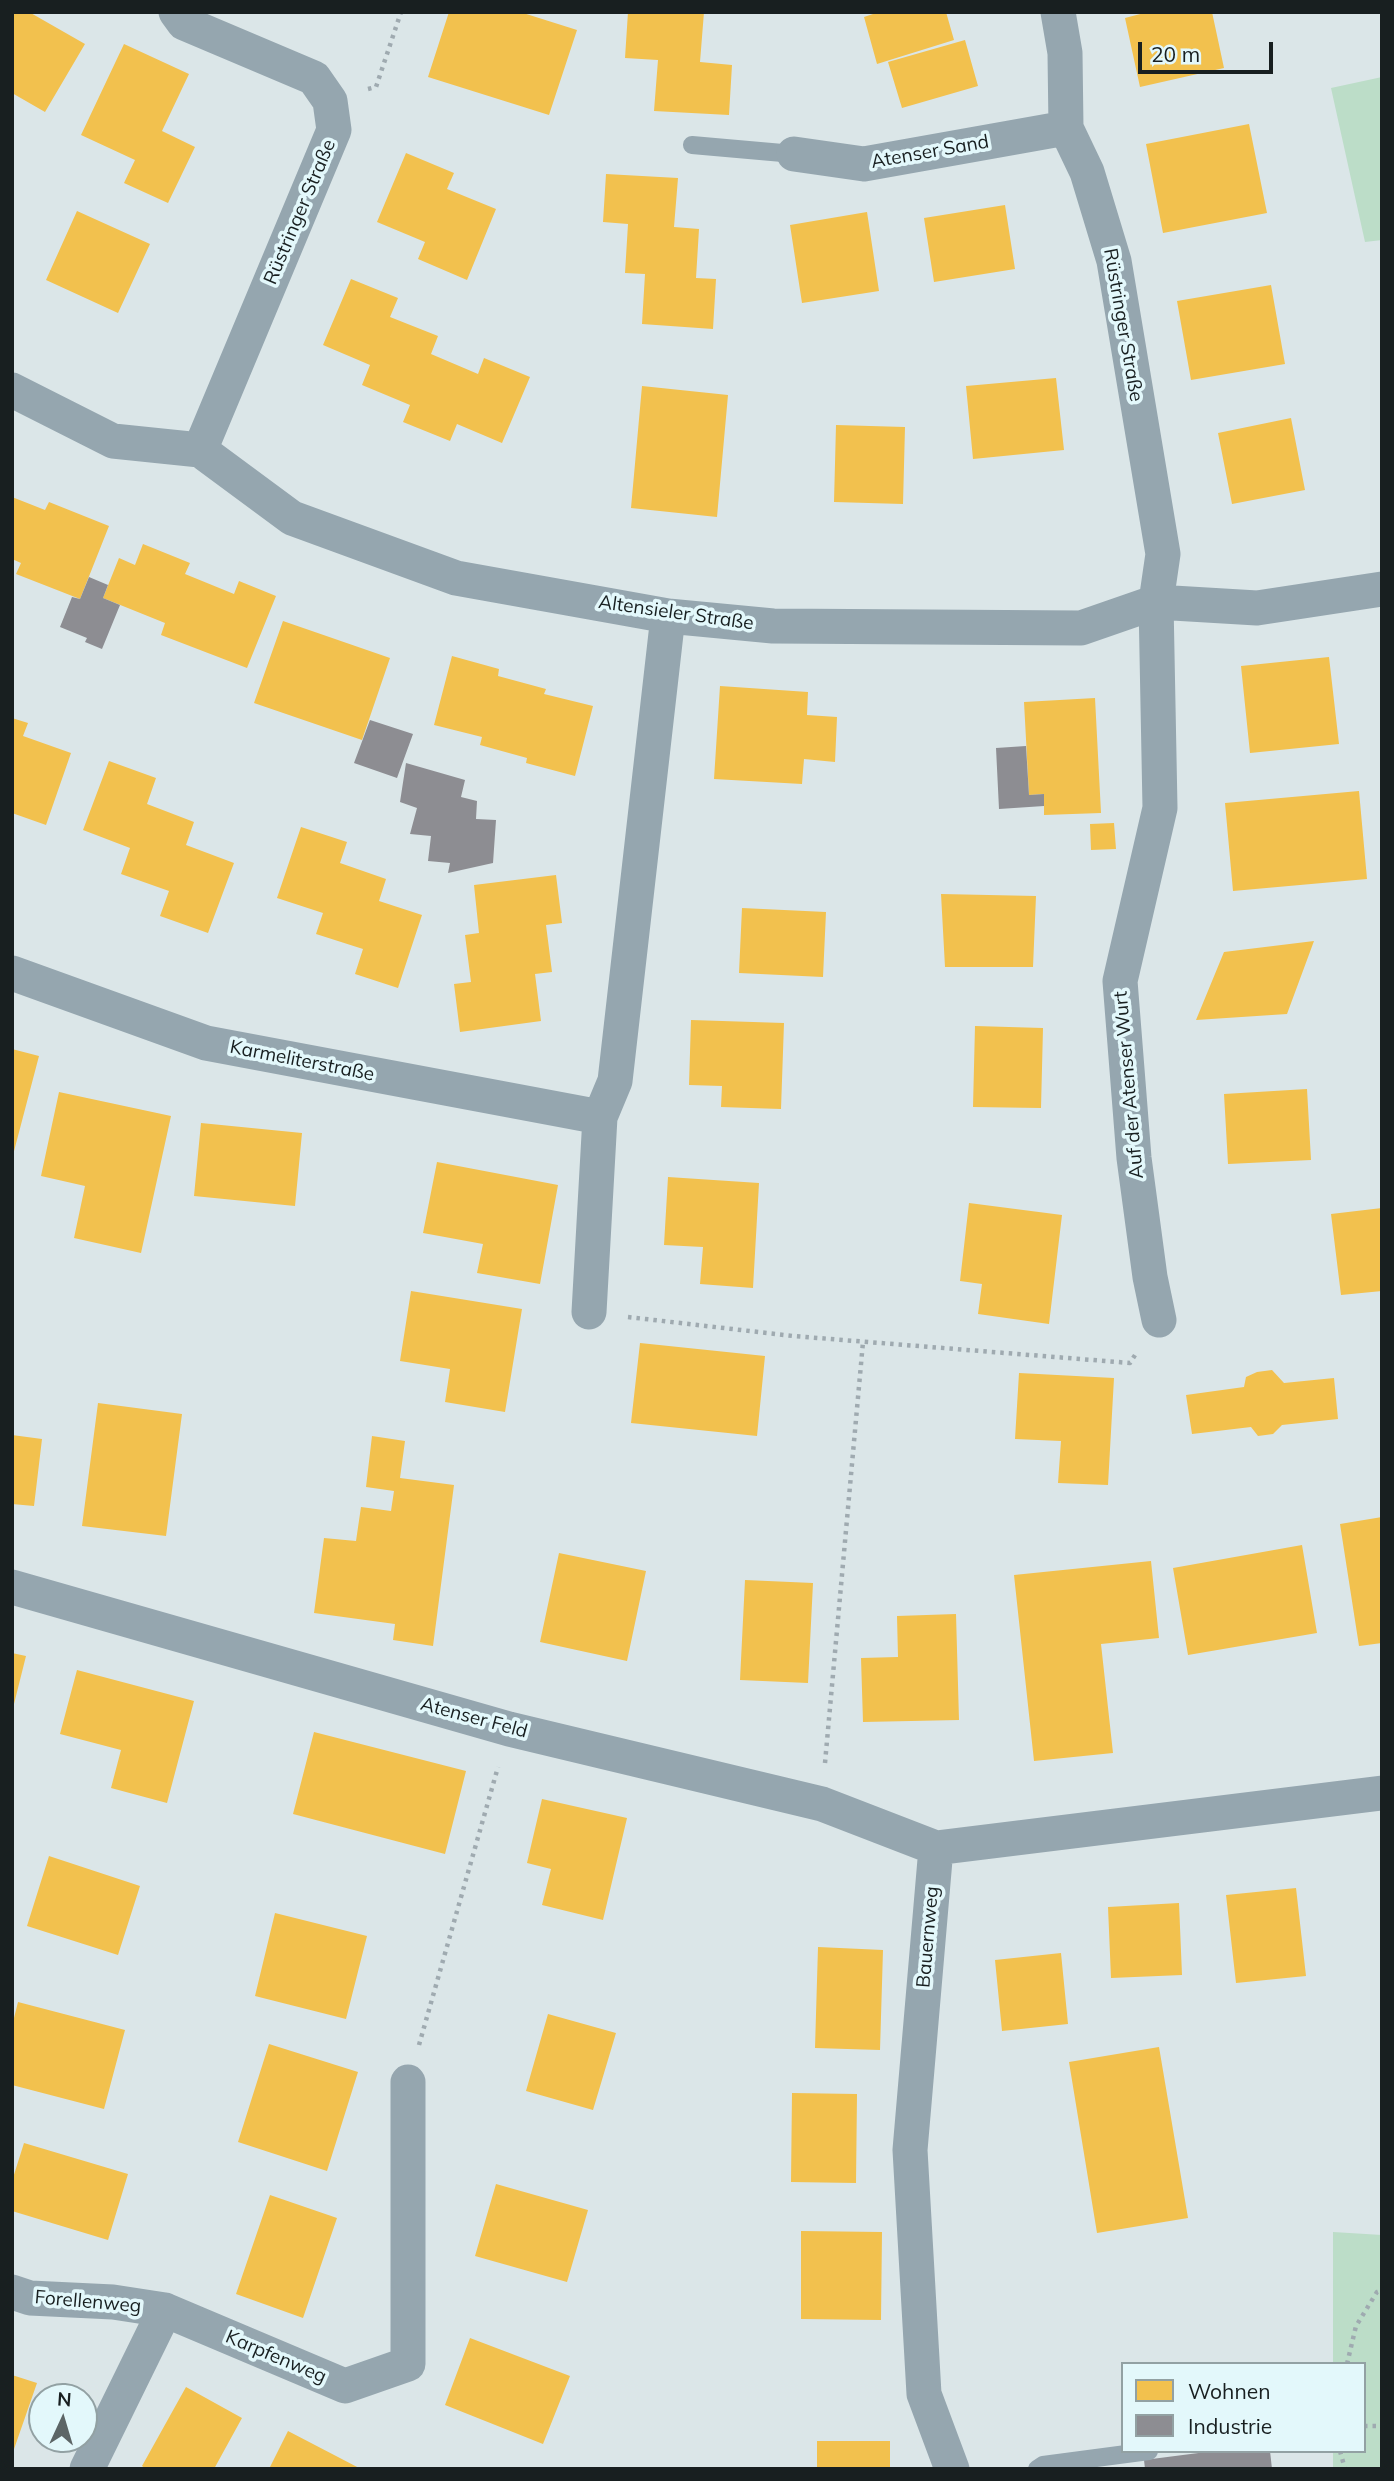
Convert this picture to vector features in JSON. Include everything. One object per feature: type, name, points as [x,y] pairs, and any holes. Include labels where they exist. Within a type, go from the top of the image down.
[{"type":"street","points":[[176,12],[184,23],[314,78],[330,101]]},
{"type":"street","name":"Rüstringer Straße","points":[[1058,12],[1065,52],[1066,128],[1087,172],[1114,261],[1163,554],[1156,602]]},
{"type":"street","name":"Rüstringer Straße","points":[[200,450],[334,130],[330,101]]},
{"type":"street","name":"Atenser Sand","points":[[794,154],[864,164],[1066,128]]},
{"type":"street","name":"Altensieler Straße","points":[[12,390],[113,440],[200,450],[292,518],[456,578],[668,616],[773,626],[1081,628],[1156,602],[1257,608],[1382,589]]},
{"type":"street","name":"Auf der Atenser Wurt","points":[[1156,602],[1160,808],[1120,981],[1135,1158],[1150,1277],[1159,1320]]},
{"type":"street","points":[[589,1312],[600,1117],[615,1081],[668,616]]},
{"type":"street","name":"Karmeliterstraße","points":[[12,973],[206,1043],[600,1117]]},
{"type":"street","name":"Atenser Feld","points":[[12,1587],[509,1728],[822,1804],[936,1848]]},
{"type":"street","points":[[936,1848],[1382,1793]]},
{"type":"street","name":"Bauernweg","points":[[936,1848],[910,2150],[924,2395],[952,2469]]},
{"type":"street","name":"Karpfenweg","points":[[165,2311],[345,2386],[408,2364],[408,2082]]},
{"type":"street","name":"Forellenweg","points":[[12,2292],[30,2298],[113,2302],[165,2311]]},
{"type":"street","points":[[87,2469],[165,2311]]},
{"type":"lane","points":[[692,145],[794,154]]},
{"type":"lane","points":[[1037,2469],[1043,2465],[1134,2453]]},
{"type":"path","points":[[330,101],[376,87],[401,12]]},
{"type":"path","points":[[589,1312],[863,1342],[1130,1363],[1159,1320]]},
{"type":"path","points":[[822,1804],[863,1342]]},
{"type":"path","points":[[408,2082],[509,1728]]},
{"type":"path","points":[[1347,2362],[1356,2326],[1377,2292],[1382,2290]]},
{"type":"green space","points":[[1382,77],[1382,240],[1365,242],[1331,88]]},
{"type":"green space","points":[[1333,2232],[1382,2235],[1382,2469],[1333,2469],[1333,2453],[1366,2453],[1366,2362],[1333,2362]]},
{"type":"building: Wohnen","points":[[12,12],[29,12],[85,44],[45,112],[12,93]]},
{"type":"building: Wohnen","points":[[449,12],[520,12],[577,30],[549,115],[428,77]]},
{"type":"building: Wohnen","points":[[628,12],[704,12],[700,62],[732,65],[729,115],[654,111],[658,60],[625,58]]},
{"type":"building: Wohnen","points":[[879,12],[946,12],[954,40],[877,64],[864,17]]},
{"type":"building: Wohnen","points":[[1148,12],[1212,12],[1224,68],[1140,87],[1125,18]]},
{"type":"building: Wohnen","points":[[965,40],[978,86],[902,108],[888,62]]},
{"type":"building: Wohnen","points":[[124,44],[189,74],[162,131],[195,147],[168,203],[124,183],[135,160],[81,135]]},
{"type":"building: Wohnen","points":[[1249,124],[1267,213],[1163,233],[1146,144]]},
{"type":"building: Wohnen","points":[[406,153],[454,173],[447,189],[496,209],[467,280],[418,259],[425,242],[377,222]]},
{"type":"building: Wohnen","points":[[606,174],[678,178],[674,227],[699,229],[696,278],[716,279],[713,329],[642,324],[645,274],[625,273],[628,224],[603,222]]},
{"type":"building: Wohnen","points":[[1005,205],[1015,269],[934,282],[924,218]]},
{"type":"building: Wohnen","points":[[77,211],[150,244],[118,313],[46,280]]},
{"type":"building: Wohnen","points":[[867,212],[879,291],[802,303],[790,225]]},
{"type":"building: Wohnen","points":[[351,279],[398,298],[390,317],[438,336],[431,354],[478,374],[484,358],[530,377],[502,443],[457,424],[450,441],[403,422],[410,405],[362,385],[370,365],[323,345]]},
{"type":"building: Wohnen","points":[[1271,285],[1285,364],[1191,380],[1177,301]]},
{"type":"building: Wohnen","points":[[1056,378],[1064,450],[973,459],[966,386]]},
{"type":"building: Wohnen","points":[[642,386],[728,395],[717,517],[631,508]]},
{"type":"building: Wohnen","points":[[1291,418],[1305,490],[1232,504],[1218,433]]},
{"type":"building: Wohnen","points":[[836,425],[905,427],[903,504],[834,502]]},
{"type":"building: Wohnen","points":[[12,497],[45,510],[49,502],[109,526],[80,599],[16,574],[21,563],[12,559]]},
{"type":"building: Wohnen","points":[[143,544],[190,563],[185,574],[234,594],[239,581],[276,596],[247,668],[161,635],[165,623],[103,598],[119,558],[135,565]]},
{"type":"building: Wohnen","points":[[283,621],[390,658],[362,740],[254,703]]},
{"type":"building: Wohnen","points":[[452,656],[499,669],[498,676],[546,689],[544,694],[593,706],[575,776],[526,763],[527,758],[480,745],[482,737],[434,725]]},
{"type":"building: Wohnen","points":[[1329,657],[1339,744],[1250,753],[1241,666]]},
{"type":"building: Wohnen","points":[[720,686],[808,692],[807,715],[837,717],[835,762],[804,759],[802,784],[714,779]]},
{"type":"building: Wohnen","points":[[1095,698],[1101,813],[1044,815],[1044,794],[1029,795],[1024,702]]},
{"type":"building: Wohnen","points":[[12,718],[28,723],[23,736],[71,753],[46,825],[12,813]]},
{"type":"building: Wohnen","points":[[109,761],[156,778],[147,804],[194,822],[186,845],[234,863],[208,933],[160,916],[169,891],[121,874],[130,848],[83,830]]},
{"type":"building: Wohnen","points":[[1359,791],[1367,879],[1233,891],[1225,803]]},
{"type":"building: Wohnen","points":[[1114,823],[1116,849],[1091,850],[1090,824]]},
{"type":"building: Wohnen","points":[[301,827],[347,842],[340,863],[386,879],[379,901],[422,915],[398,988],[355,974],[363,949],[316,934],[323,913],[277,898]]},
{"type":"building: Wohnen","points":[[556,875],[562,923],[546,925],[552,972],[535,974],[541,1021],[460,1032],[454,984],[471,982],[465,935],[479,933],[474,885]]},
{"type":"building: Wohnen","points":[[941,894],[1036,896],[1033,967],[945,967]]},
{"type":"building: Wohnen","points":[[742,908],[826,912],[823,977],[739,973]]},
{"type":"building: Wohnen","points":[[1314,941],[1287,1014],[1196,1020],[1224,952]]},
{"type":"building: Wohnen","points":[[691,1020],[784,1023],[781,1109],[721,1107],[722,1086],[689,1085]]},
{"type":"building: Wohnen","points":[[975,1026],[1043,1028],[1041,1108],[973,1107]]},
{"type":"building: Wohnen","points":[[12,1049],[39,1056],[13,1155],[12,1155]]},
{"type":"building: Wohnen","points":[[1307,1089],[1311,1160],[1228,1164],[1224,1094]]},
{"type":"building: Wohnen","points":[[59,1092],[171,1116],[141,1253],[74,1238],[85,1186],[41,1176]]},
{"type":"building: Wohnen","points":[[201,1123],[302,1133],[295,1206],[194,1196]]},
{"type":"building: Wohnen","points":[[437,1162],[558,1185],[540,1284],[477,1273],[483,1244],[423,1233]]},
{"type":"building: Wohnen","points":[[668,1177],[759,1183],[753,1288],[700,1284],[703,1247],[664,1245]]},
{"type":"building: Wohnen","points":[[969,1203],[1062,1215],[1049,1324],[978,1314],[982,1284],[960,1281]]},
{"type":"building: Wohnen","points":[[1382,1208],[1382,1291],[1341,1295],[1331,1214]]},
{"type":"building: Wohnen","points":[[411,1291],[522,1309],[505,1412],[445,1402],[450,1369],[400,1361]]},
{"type":"building: Wohnen","points":[[640,1343],[765,1356],[757,1436],[631,1423]]},
{"type":"building: Wohnen","points":[[1272,1370],[1284,1383],[1334,1378],[1338,1419],[1282,1425],[1273,1434],[1258,1436],[1251,1427],[1192,1434],[1186,1395],[1244,1387],[1246,1377]]},
{"type":"building: Wohnen","points":[[1019,1373],[1114,1378],[1108,1485],[1058,1483],[1061,1441],[1015,1439]]},
{"type":"building: Wohnen","points":[[98,1403],[182,1414],[166,1536],[82,1526]]},
{"type":"building: Wohnen","points":[[12,1435],[42,1439],[34,1506],[12,1504]]},
{"type":"building: Wohnen","points":[[372,1436],[405,1441],[400,1478],[454,1485],[433,1646],[393,1640],[395,1624],[314,1613],[324,1538],[356,1541],[361,1507],[391,1511],[394,1491],[366,1487]]},
{"type":"building: Wohnen","points":[[1382,1517],[1382,1643],[1359,1646],[1340,1524]]},
{"type":"building: Wohnen","points":[[1302,1545],[1317,1633],[1188,1655],[1173,1568]]},
{"type":"building: Wohnen","points":[[559,1553],[646,1571],[627,1661],[540,1642]]},
{"type":"building: Wohnen","points":[[1151,1561],[1159,1638],[1101,1644],[1113,1753],[1034,1761],[1014,1575]]},
{"type":"building: Wohnen","points":[[745,1580],[813,1583],[808,1683],[740,1680]]},
{"type":"building: Wohnen","points":[[956,1614],[959,1720],[863,1722],[861,1658],[898,1657],[897,1616]]},
{"type":"building: Wohnen","points":[[12,1653],[26,1656],[13,1708],[12,1707]]},
{"type":"building: Wohnen","points":[[77,1670],[194,1701],[167,1803],[111,1788],[121,1750],[60,1734]]},
{"type":"building: Wohnen","points":[[314,1732],[466,1771],[445,1854],[293,1814]]},
{"type":"building: Wohnen","points":[[542,1799],[627,1818],[603,1920],[542,1905],[551,1869],[527,1863]]},
{"type":"building: Wohnen","points":[[49,1856],[140,1886],[118,1955],[27,1926]]},
{"type":"building: Wohnen","points":[[1296,1888],[1306,1976],[1236,1983],[1226,1895]]},
{"type":"building: Wohnen","points":[[1179,1903],[1182,1975],[1111,1978],[1108,1907]]},
{"type":"building: Wohnen","points":[[275,1913],[367,1936],[346,2019],[255,1996]]},
{"type":"building: Wohnen","points":[[818,1947],[883,1950],[880,2050],[815,2048]]},
{"type":"building: Wohnen","points":[[1061,1953],[1068,2024],[1002,2031],[995,1960]]},
{"type":"building: Wohnen","points":[[18,2002],[125,2030],[104,2109],[12,2085],[12,2026]]},
{"type":"building: Wohnen","points":[[548,2014],[616,2033],[593,2110],[526,2091]]},
{"type":"building: Wohnen","points":[[269,2044],[358,2072],[327,2171],[238,2142]]},
{"type":"building: Wohnen","points":[[1159,2047],[1188,2218],[1097,2233],[1069,2062]]},
{"type":"building: Wohnen","points":[[792,2093],[857,2094],[856,2183],[791,2182]]},
{"type":"building: Wohnen","points":[[24,2143],[128,2174],[108,2240],[12,2211],[12,2181]]},
{"type":"building: Wohnen","points":[[496,2184],[588,2210],[567,2282],[475,2256]]},
{"type":"building: Wohnen","points":[[270,2195],[337,2218],[303,2318],[236,2294]]},
{"type":"building: Wohnen","points":[[801,2231],[882,2232],[881,2320],[801,2319]]},
{"type":"building: Wohnen","points":[[470,2338],[570,2376],[543,2444],[445,2405]]},
{"type":"building: Wohnen","points":[[12,2375],[37,2383],[28,2383],[28,2409],[12,2452]]},
{"type":"building: Wohnen","points":[[186,2387],[242,2418],[214,2469],[146,2469],[142,2466]]},
{"type":"building: Wohnen","points":[[288,2431],[361,2469],[269,2469]]},
{"type":"building: Wohnen","points":[[817,2441],[890,2441],[890,2469],[817,2469]]},
{"type":"building: Industrie","points":[[89,577],[108,585],[103,598],[120,605],[102,649],[85,642],[87,638],[60,627],[72,597],[80,599]]},
{"type":"building: Industrie","points":[[370,720],[413,734],[397,778],[354,763]]},
{"type":"building: Industrie","points":[[1026,746],[1029,795],[1044,794],[1044,806],[999,809],[996,748]]},
{"type":"building: Industrie","points":[[406,763],[465,780],[461,797],[477,801],[476,819],[496,820],[493,863],[448,873],[450,863],[428,861],[431,836],[410,834],[417,808],[400,802]]},
{"type":"building: Industrie","points":[[1198,2453],[1270,2453],[1272,2469],[1145,2469],[1144,2460]]}]
